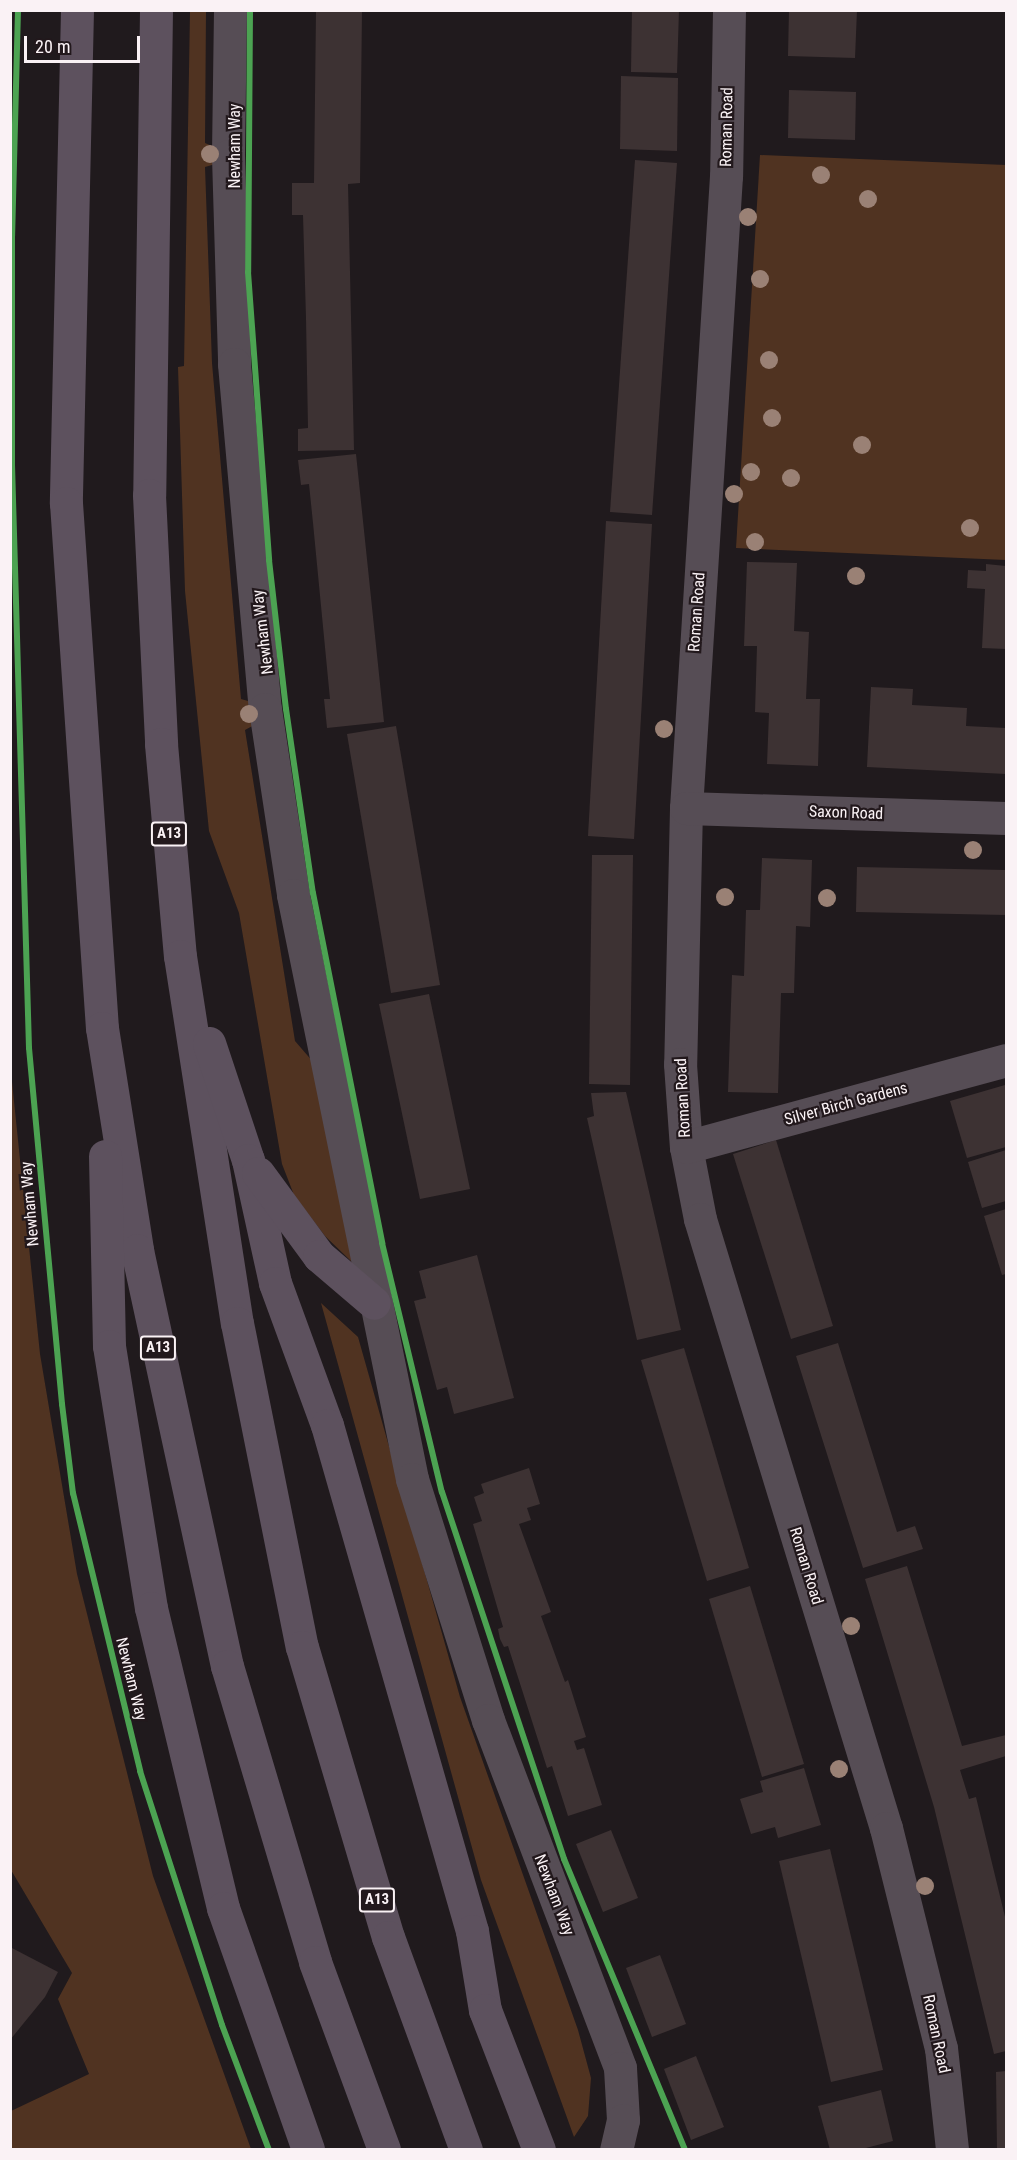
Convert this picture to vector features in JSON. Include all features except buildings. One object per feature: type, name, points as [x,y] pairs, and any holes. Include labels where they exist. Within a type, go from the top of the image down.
[{"type":"highway","name":"A13","points":[[77,10],[66,503],[102,1028],[137,1250],[226,1666],[315,1962],[384,2150]]},
{"type":"highway","name":"A13","points":[[156,10],[149,495],[162,744],[180,956],[237,1323],[302,1647],[388,1937],[466,2150]]},
{"type":"highway","name":"A13","points":[[180,956],[248,1160],[275,1283],[327,1425],[472,1931],[485,2010],[539,2150]]},
{"type":"highway","points":[[102,1028],[109,1346],[151,1608],[223,1908],[308,2150]]},
{"type":"highway","name":"A13","points":[[248,1160],[320,1256],[374,1303]]},
{"type":"street","name":"Newham Way","points":[[230,10],[228,156],[234,364],[265,709],[294,895],[374,1303],[412,1479],[488,1720],[620,2068],[623,2120],[616,2150]]},
{"type":"street","name":"Roman Road","points":[[729,10],[726,176],[686,808],[680,1064],[686,1147],[700,1219],[886,1828],[941,2048],[952,2150]]},
{"type":"street","name":"Saxon Road","points":[[686,808],[1006,818]]},
{"type":"street","name":"Silver Birch Gardens","points":[[686,1147],[1006,1060]]},
{"type":"shaded area","points":[[190,11],[206,11],[205,143],[219,149],[219,163],[205,167],[212,363],[241,699],[255,703],[258,723],[245,730],[295,1041],[314,1063],[352,1262],[325,1236],[294,1195],[282,1164],[239,913],[209,831],[185,591],[178,367],[184,366]]},
{"type":"shaded area","points":[[760,155],[1006,165],[1006,560],[736,548]]},
{"type":"shaded area","points":[[11,1072],[40,1354],[77,1574],[153,1876],[251,2149],[11,2149],[11,2111],[89,2074],[58,1999],[72,1973],[11,1870]]},
{"type":"shaded area","points":[[321,1303],[358,1337],[460,1697],[578,2030],[591,2078],[588,2116],[574,2137],[481,1880]]},
{"type":"cycle path","points":[[18,10],[12,236],[12,465],[29,1048],[62,1404],[73,1493],[140,1771],[222,2025],[269,2150]]},
{"type":"cycle path","points":[[250,10],[248,272],[269,560],[286,709],[313,893],[382,1243],[442,1492],[564,1859],[685,2150]]}]
